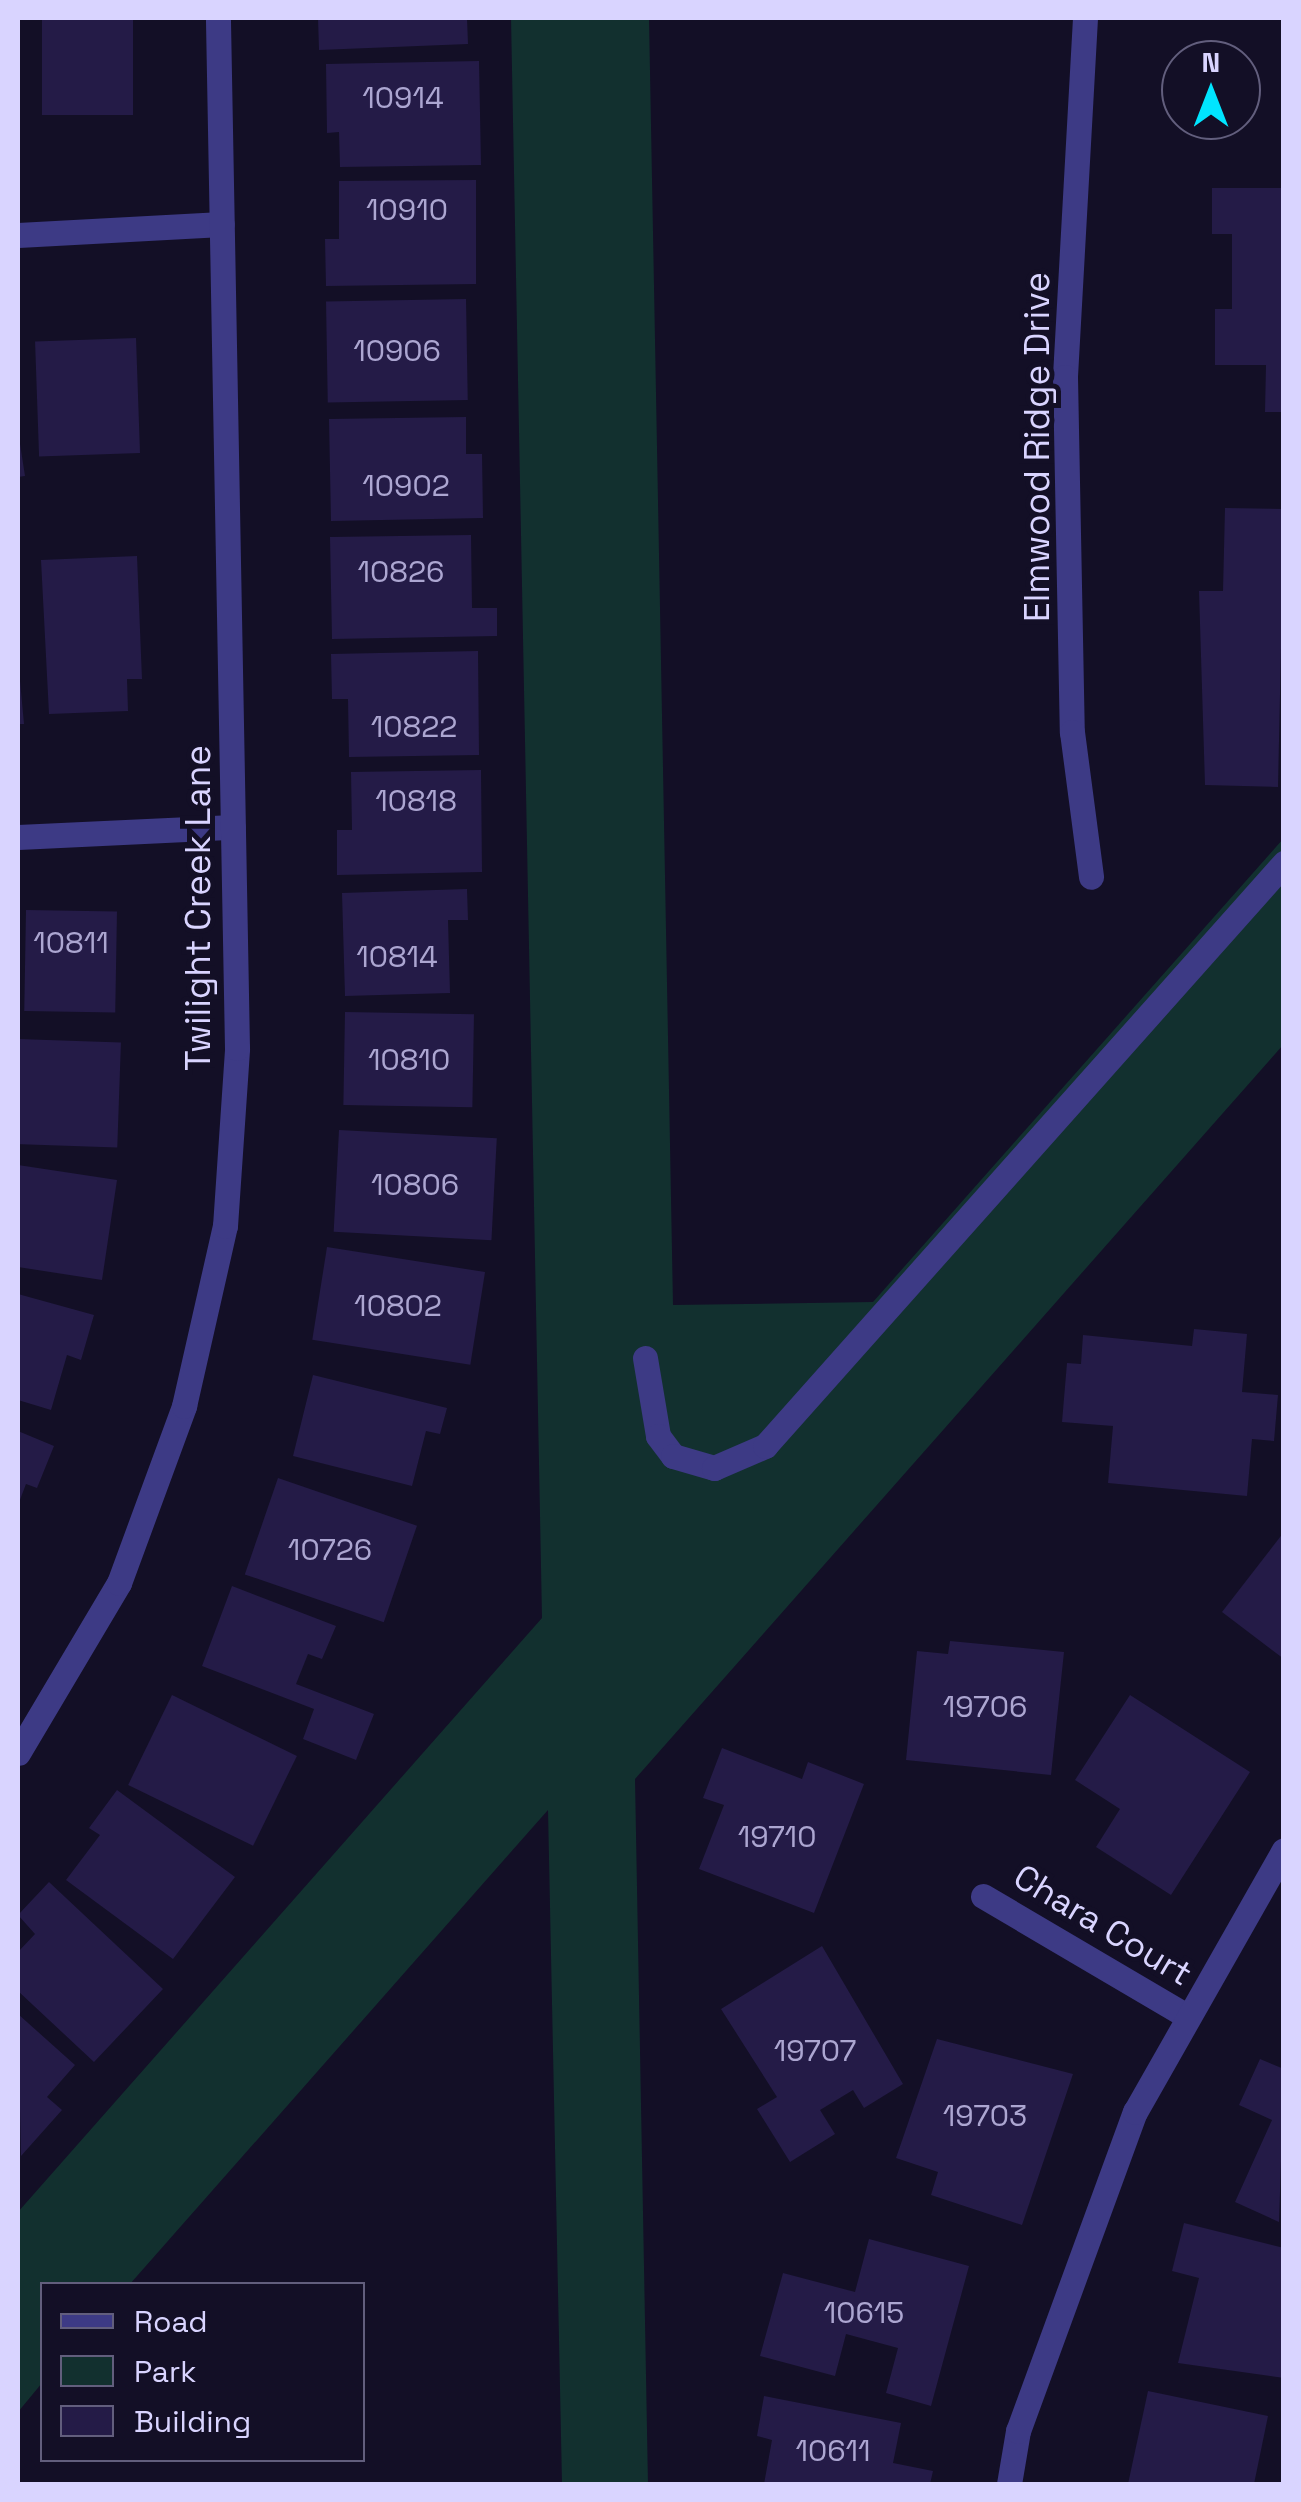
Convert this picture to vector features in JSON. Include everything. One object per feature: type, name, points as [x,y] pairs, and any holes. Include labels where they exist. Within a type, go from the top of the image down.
[{"type":"street","name":"Twilight Creek Lane","points":[[18,1753],[119,1583],[188,1388],[225,1226],[237,1048],[218,18]]},
{"type":"street","name":"Elmwood Ridge Drive","points":[[1085,18],[1065,378],[1072,732],[1091,877]]},
{"type":"street","points":[[18,235],[222,224]]},
{"type":"street","points":[[18,837],[233,828]]},
{"type":"street","points":[[645,1358],[658,1436],[672,1456],[714,1468],[766,1446],[1284,864]]},
{"type":"street","points":[[1009,2484],[1076,2260],[1135,2112],[1284,1850]]},
{"type":"street","name":"Chara Court","points":[[983,1896],[1187,2016]]},
{"type":"green space","points":[[511,18],[649,18],[673,1305],[873,1302],[1283,839],[1283,1045],[635,1779],[648,2484],[562,2484],[548,1810],[132,2282],[40,2282],[40,2385],[18,2412],[18,2212],[542,1618]]},
{"type":"building","points":[[42,18],[133,18],[133,115],[42,115]]},
{"type":"building","points":[[318,18],[467,18],[468,44],[319,50]]},
{"type":"building","points":[[479,61],[481,165],[340,167],[339,132],[327,133],[326,64]]},
{"type":"building","points":[[476,180],[476,284],[326,286],[325,239],[339,239],[339,181]]},
{"type":"building","points":[[1212,188],[1284,188],[1284,412],[1265,412],[1266,365],[1215,365],[1215,309],[1232,309],[1232,234],[1212,234]]},
{"type":"building","points":[[466,299],[468,400],[328,402],[326,301]]},
{"type":"building","points":[[136,338],[140,453],[39,456],[35,342]]},
{"type":"building","points":[[466,417],[466,454],[482,454],[483,518],[331,521],[329,419]]},
{"type":"building","points":[[18,431],[25,476],[18,477]]},
{"type":"building","points":[[1225,508],[1284,509],[1278,787],[1205,785],[1199,591],[1223,591]]},
{"type":"building","points":[[471,535],[472,608],[497,608],[497,636],[332,639],[330,537]]},
{"type":"building","points":[[137,556],[142,679],[127,679],[128,711],[49,714],[41,560]]},
{"type":"building","points":[[478,651],[479,755],[349,757],[348,699],[332,699],[331,654]]},
{"type":"building","points":[[18,659],[24,724],[18,724]]},
{"type":"building","points":[[481,770],[482,872],[337,875],[337,830],[352,830],[351,772]]},
{"type":"building","points":[[467,889],[468,920],[448,920],[450,993],[345,996],[342,893]]},
{"type":"building","points":[[26,910],[117,912],[115,1013],[24,1011]]},
{"type":"building","points":[[345,1012],[474,1014],[472,1107],[343,1105]]},
{"type":"building","points":[[18,1039],[121,1043],[117,1148],[18,1144]]},
{"type":"building","points":[[339,1130],[497,1138],[491,1240],[334,1232]]},
{"type":"building","points":[[18,1165],[117,1180],[102,1280],[18,1267]]},
{"type":"building","points":[[327,1247],[485,1272],[470,1365],[312,1340]]},
{"type":"building","points":[[18,1294],[94,1315],[81,1360],[67,1355],[51,1410],[18,1400]]},
{"type":"building","points":[[1194,1329],[1247,1334],[1242,1392],[1278,1395],[1274,1441],[1252,1439],[1247,1496],[1108,1483],[1113,1426],[1062,1422],[1067,1363],[1081,1364],[1083,1335],[1192,1346]]},
{"type":"building","points":[[313,1375],[447,1408],[440,1434],[426,1431],[412,1486],[293,1456]]},
{"type":"building","points":[[18,1431],[54,1446],[37,1488],[26,1484],[18,1505]]},
{"type":"building","points":[[278,1478],[417,1526],[384,1622],[245,1574]]},
{"type":"building","points":[[1284,1532],[1284,1659],[1222,1612]]},
{"type":"building","points":[[232,1586],[336,1626],[322,1659],[308,1654],[296,1684],[374,1714],[356,1760],[303,1739],[314,1709],[202,1666]]},
{"type":"building","points":[[950,1641],[1064,1652],[1051,1775],[906,1760],[917,1651],[948,1654]]},
{"type":"building","points":[[172,1695],[297,1756],[253,1846],[128,1785]]},
{"type":"building","points":[[1130,1695],[1250,1772],[1171,1895],[1096,1847],[1120,1809],[1075,1780]]},
{"type":"building","points":[[722,1748],[802,1779],[808,1762],[864,1784],[814,1913],[699,1869],[724,1805],[703,1798]]},
{"type":"building","points":[[117,1790],[235,1877],[173,1959],[66,1880],[100,1835],[89,1828]]},
{"type":"building","points":[[49,1882],[163,1989],[94,2062],[18,1991],[18,1952],[35,1934],[18,1915]]},
{"type":"building","points":[[822,1946],[903,2084],[864,2108],[853,2090],[820,2110],[835,2134],[790,2162],[757,2109],[777,2097],[721,2009]]},
{"type":"building","points":[[18,2014],[75,2065],[47,2097],[62,2110],[21,2156]]},
{"type":"building","points":[[937,2039],[1073,2074],[1022,2225],[931,2195],[938,2172],[896,2158]]},
{"type":"building","points":[[1260,2059],[1284,2069],[1279,2222],[1235,2202],[1272,2120],[1239,2105]]},
{"type":"building","points":[[1184,2223],[1284,2248],[1284,2378],[1178,2363],[1199,2278],[1172,2271]]},
{"type":"building","points":[[869,2239],[969,2266],[931,2406],[886,2393],[898,2348],[846,2334],[835,2376],[760,2356],[783,2273],[855,2292]]},
{"type":"building","points":[[1148,2391],[1268,2416],[1254,2484],[1128,2484]]},
{"type":"building","points":[[764,2396],[901,2423],[893,2463],[933,2471],[930,2484],[764,2484],[772,2440],[757,2436]]}]
